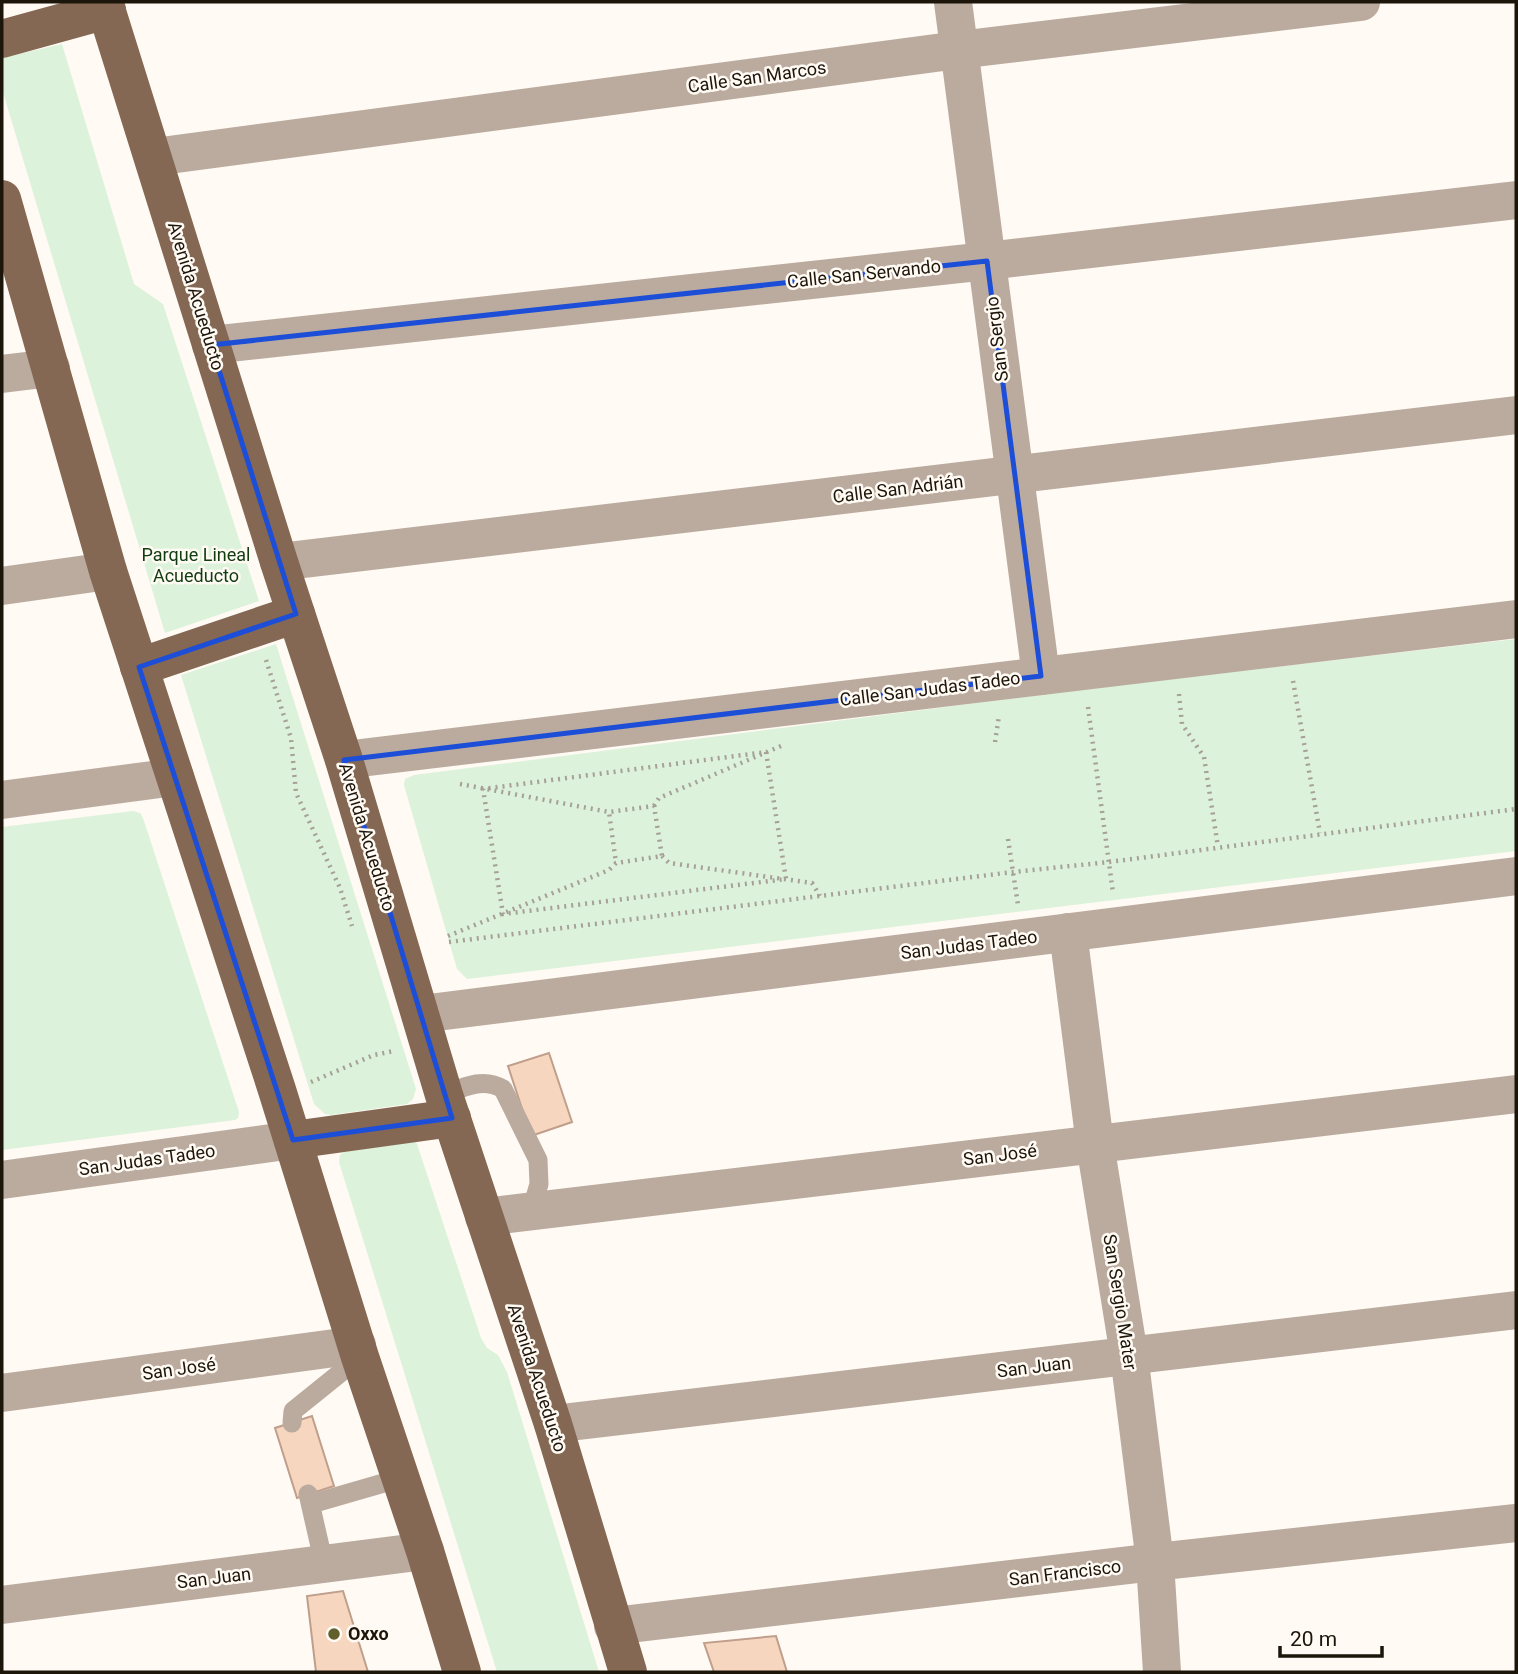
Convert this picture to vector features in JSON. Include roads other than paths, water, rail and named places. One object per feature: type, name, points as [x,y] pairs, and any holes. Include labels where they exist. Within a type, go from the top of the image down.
[{"type":"main road","points":[[2,38],[106,6]]},
{"type":"main road","name":"Avenida Acueducto","points":[[106,6],[279,562],[344,760],[448,1107],[553,1424],[628,1672]]},
{"type":"main road","points":[[2,199],[108,570],[462,1672]]},
{"type":"main road","points":[[139,667],[296,614]]},
{"type":"main road","points":[[293,1140],[448,1107]]},
{"type":"street","name":"San Sergio","points":[[953,2],[1041,676]]},
{"type":"street","name":"Calle San Marcos","points":[[155,157],[958,50],[1361,2]]},
{"type":"street","name":"Calle San Servando","points":[[211,345],[987,261],[1516,200]]},
{"type":"street","points":[[2,374],[51,368]]},
{"type":"street","name":"Calle San Adrián","points":[[279,562],[1516,415]]},
{"type":"street","points":[[2,586],[108,570]]},
{"type":"street","name":"Calle San Judas Tadeo","points":[[344,760],[1516,619]]},
{"type":"street","points":[[2,800],[175,777]]},
{"type":"street","name":"San Judas Tadeo","points":[[421,1014],[1516,876]]},
{"type":"street","name":"San Sergio Mater","points":[[1068,932],[1095,1144],[1129,1355],[1155,1562],[1162,1672]]},
{"type":"street","name":"San José","points":[[484,1217],[1516,1094]]},
{"type":"street","name":"San Judas Tadeo","points":[[2,1180],[293,1140]]},
{"type":"street","name":"San Juan","points":[[553,1424],[1516,1310]]},
{"type":"street","name":"San José","points":[[2,1393],[358,1351]]},
{"type":"street","name":"San Francisco","points":[[613,1626],[1155,1562],[1516,1523]]},
{"type":"street","name":"San Juan","points":[[2,1605],[425,1551]]},
{"type":"lane","points":[[448,1107],[472,1085],[485,1082],[503,1088],[538,1160],[540,1184],[531,1211]]},
{"type":"lane","points":[[292,1423],[293,1411],[358,1351]]},
{"type":"lane","points":[[324,1564],[309,1499],[401,1478]]},
{"type":"place","name":"Oxxo","points":[[334,1634]]},
{"type":"park label","name":"Parque Lineal Acueducto","points":[[196,565]]}]
